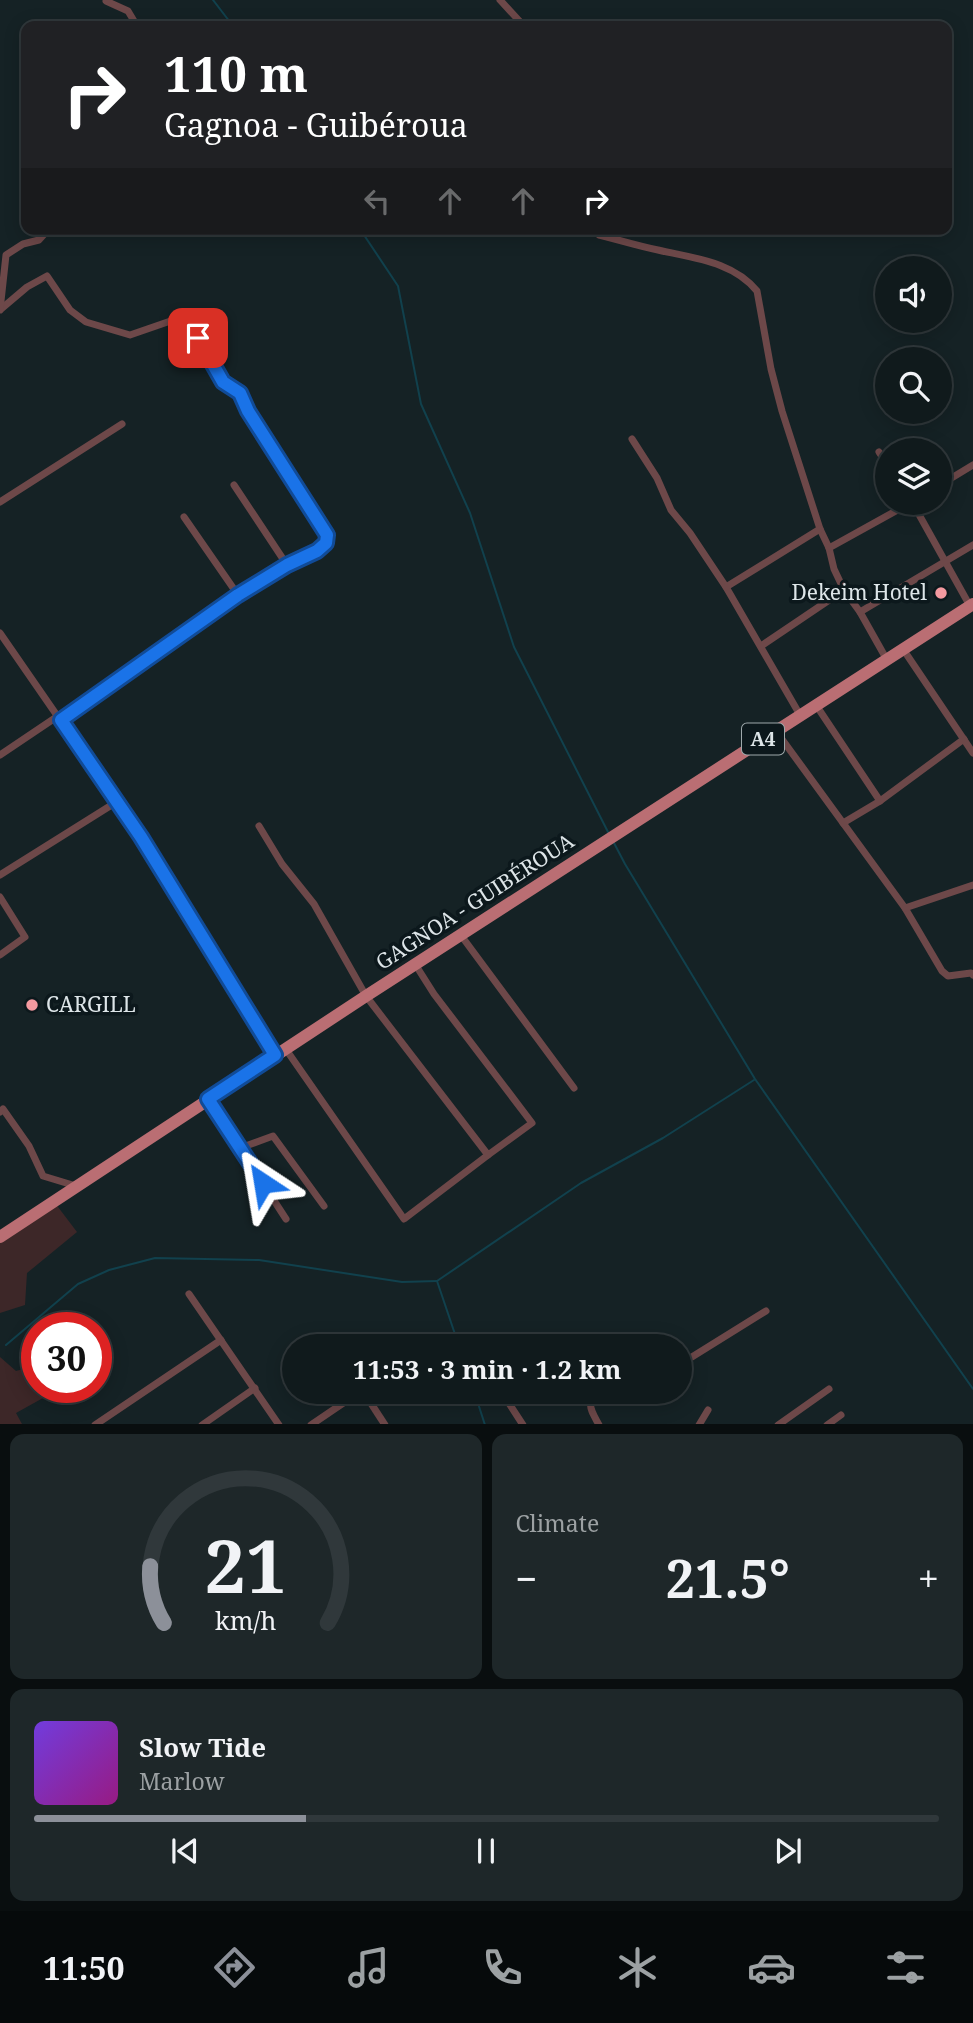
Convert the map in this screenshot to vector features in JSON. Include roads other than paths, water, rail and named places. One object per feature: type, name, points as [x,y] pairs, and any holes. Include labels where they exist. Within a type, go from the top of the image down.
[{"type":"main road","name":"GAGNOA - GUIBÉROUA","points":[[0,1237],[280,1051],[972,605]]},
{"type":"street","points":[[500,0],[519,21]]},
{"type":"street","points":[[106,1],[128,11],[134,21]]},
{"type":"street","points":[[1,310],[6,256],[23,244],[39,240],[44,235]]},
{"type":"street","points":[[599,235],[722,265],[750,282],[757,291],[771,369],[834,569],[887,660]]},
{"type":"street","points":[[0,755],[60,718],[238,595],[287,565],[317,551],[326,543],[327,535],[248,411],[240,393],[223,382],[185,316],[131,335],[86,322],[70,310],[47,276],[27,287],[1,310]]},
{"type":"street","points":[[0,502],[122,424]]},
{"type":"street","points":[[632,439],[657,478],[671,510],[726,587],[800,715]]},
{"type":"street","points":[[952,478],[973,466]]},
{"type":"street","points":[[234,485],[287,565]]},
{"type":"street","points":[[829,548],[889,515]]},
{"type":"street","points":[[920,515],[972,605]]},
{"type":"street","points":[[184,517],[238,595]]},
{"type":"street","points":[[726,587],[820,529]]},
{"type":"street","points":[[860,612],[973,545]]},
{"type":"street","points":[[761,646],[844,590]]},
{"type":"street","points":[[0,633],[118,801],[280,1051],[404,1219],[532,1123],[434,994],[415,964]]},
{"type":"street","points":[[903,649],[973,753]]},
{"type":"street","points":[[816,705],[880,801]]},
{"type":"street","points":[[776,731],[905,908],[942,971],[948,976],[973,975]]},
{"type":"street","points":[[843,823],[880,801],[964,739]]},
{"type":"street","points":[[0,875],[118,801]]},
{"type":"street","points":[[259,826],[282,864],[314,904],[366,996],[488,1155]]},
{"type":"street","points":[[905,908],[973,885]]},
{"type":"street","points":[[0,897],[25,937],[0,955]]},
{"type":"street","points":[[460,934],[574,1088]]},
{"type":"street","points":[[208,1099],[286,1219]]},
{"type":"street","points":[[1,1109],[29,1146],[43,1176],[77,1186]]},
{"type":"street","points":[[240,1148],[273,1136],[324,1206]]},
{"type":"street","points":[[189,1294],[279,1424]]},
{"type":"street","points":[[692,1357],[766,1311]]},
{"type":"street","points":[[96,1424],[221,1340]]},
{"type":"street","points":[[202,1424],[255,1388]]},
{"type":"street","points":[[778,1424],[829,1389]]},
{"type":"street","points":[[315,1424],[343,1404]]},
{"type":"street","points":[[371,1404],[385,1424]]},
{"type":"street","points":[[510,1404],[523,1424]]},
{"type":"street","points":[[590,1404],[599,1424]]},
{"type":"street","points":[[699,1424],[708,1410]]},
{"type":"street","points":[[827,1424],[841,1415]]},
{"type":"waterway","points":[[213,0],[229,21]]},
{"type":"waterway","points":[[364,235],[398,286],[421,404],[470,513],[514,647],[608,832]]},
{"type":"waterway","points":[[614,843],[755,1079],[973,1389]]},
{"type":"waterway","points":[[455,1334],[437,1281],[581,1183],[663,1138],[754,1080]]},
{"type":"waterway","points":[[6,1345],[78,1284],[109,1270],[155,1258],[259,1260],[402,1282],[437,1281]]},
{"type":"waterway","points":[[478,1404],[485,1424]]},
{"type":"place","name":"Dekeim Hotel","points":[[941,593]]},
{"type":"place","name":"CARGILL","points":[[32,1005]]}]
